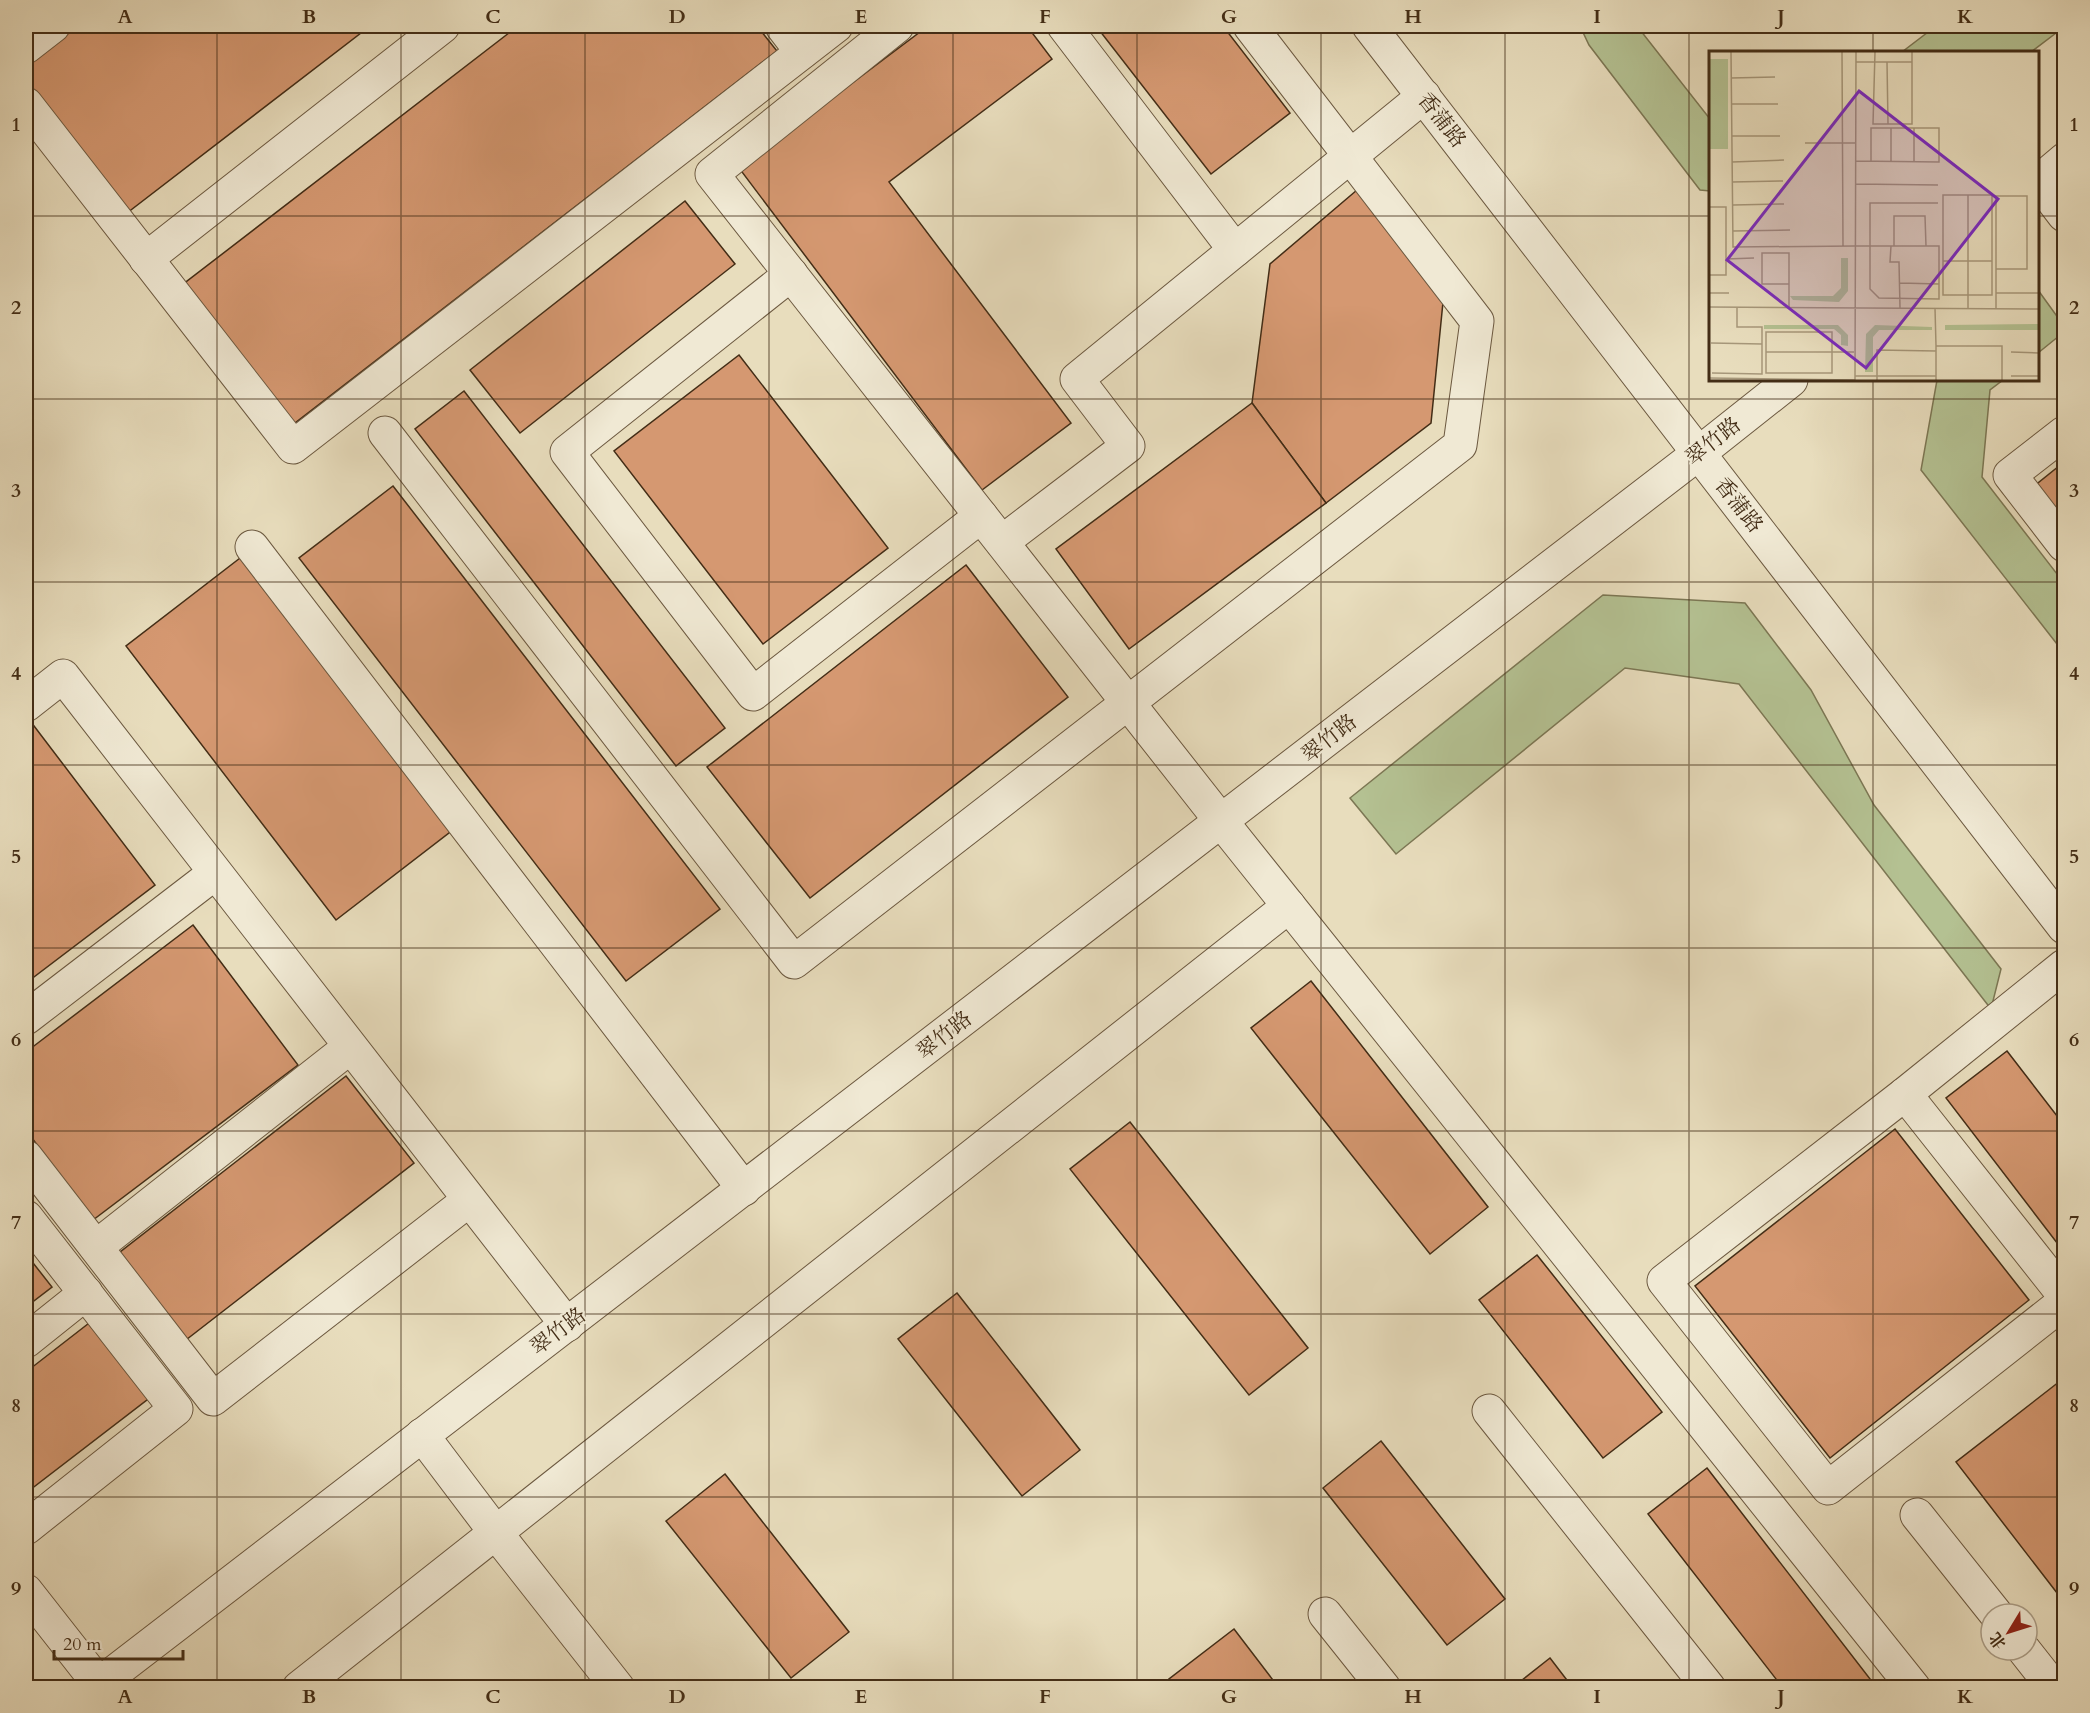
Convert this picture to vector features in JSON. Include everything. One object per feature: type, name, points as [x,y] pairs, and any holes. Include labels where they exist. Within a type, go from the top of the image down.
[{"type":"street","points":[[26,47],[53,26]]},
{"type":"street","points":[[146,259],[443,26]]},
{"type":"street","points":[[782,26],[802,52]]},
{"type":"street","points":[[26,104],[292,447],[836,26]]},
{"type":"street","points":[[897,26],[712,174],[1221,821],[1914,1688]]},
{"type":"street","points":[[1064,26],[1235,250]]},
{"type":"street","points":[[385,433],[794,962],[1460,445],[1477,321],[1250,26]]},
{"type":"street","name":"香蒲路","points":[[1369,26],[2064,927]]},
{"type":"street","points":[[1002,542],[1128,446],[1077,379],[1424,96]]},
{"type":"street","points":[[2039,181],[2064,160]]},
{"type":"street","points":[[2039,183],[2064,215]]},
{"type":"street","points":[[791,274],[567,452],[753,694],[981,516]]},
{"type":"street","name":"翠竹路","points":[[97,1686],[1790,381]]},
{"type":"street","points":[[2064,433],[2010,476],[2064,545]]},
{"type":"street","points":[[252,547],[744,1189]]},
{"type":"street","points":[[26,705],[63,676],[567,1325]]},
{"type":"street","points":[[26,1018],[215,873]]},
{"type":"street","points":[[299,1688],[1289,906]]},
{"type":"street","points":[[2064,966],[1905,1094],[1664,1281],[1828,1488],[2064,1302]]},
{"type":"street","points":[[96,1247],[350,1047]]},
{"type":"street","points":[[1905,1094],[2064,1295]]},
{"type":"street","points":[[26,1156],[213,1399],[470,1200]]},
{"type":"street","points":[[26,1217],[176,1409],[26,1528]]},
{"type":"street","points":[[26,1341],[86,1293]]},
{"type":"street","points":[[1489,1411],[1709,1688]]},
{"type":"street","points":[[422,1435],[495,1533],[618,1688]]},
{"type":"street","points":[[1917,1515],[1986,1602]]},
{"type":"street","points":[[26,1591],[97,1686]]},
{"type":"street","points":[[1325,1614],[1384,1688]]},
{"type":"street","points":[[2033,1662],[2054,1688]]},
{"type":"green space","points":[[1580,26],[1637,26],[1709,118],[1709,191],[1700,190],[1589,45]]},
{"type":"green space","points":[[1936,26],[2064,26],[2032,51],[1903,51]]},
{"type":"green space","points":[[2039,291],[2064,326],[2064,332],[2039,352]]},
{"type":"green space","points":[[1937,381],[2002,381],[1990,390],[1982,477],[2064,583],[2064,653],[1921,470]]},
{"type":"green space","points":[[1603,595],[1745,603],[1811,690],[1874,805],[2001,969],[1991,1009],[1739,684],[1625,668],[1396,854],[1350,798]]},
{"type":"building","points":[[78,26],[370,26],[127,213],[26,80],[26,66]]},
{"type":"building","points":[[518,26],[757,26],[777,51],[291,426],[182,285]]},
{"type":"building","points":[[928,26],[1027,26],[1052,59],[889,182],[1071,423],[982,490],[739,168]]},
{"type":"building","points":[[1096,26],[1223,26],[1290,113],[1211,174]]},
{"type":"building","points":[[1357,190],[1443,302],[1431,423],[1326,503],[1252,403],[1270,264]]},
{"type":"building","points":[[685,201],[735,264],[520,433],[470,370]]},
{"type":"building","points":[[739,355],[888,548],[763,644],[614,451]]},
{"type":"building","points":[[464,391],[725,728],[676,766],[415,429]]},
{"type":"building","points":[[1252,403],[1326,503],[1129,649],[1056,549]]},
{"type":"building","points":[[2064,462],[2064,528],[2033,487]]},
{"type":"building","points":[[393,486],[720,909],[626,981],[299,558]]},
{"type":"building","points":[[244,555],[454,829],[336,920],[126,646]]},
{"type":"building","points":[[966,565],[1068,697],[810,898],[707,767]]},
{"type":"building","points":[[31,722],[155,885],[26,983],[26,726]]},
{"type":"building","points":[[193,925],[298,1065],[93,1220],[26,1130],[26,1052]]},
{"type":"building","points":[[1311,981],[1488,1207],[1430,1254],[1251,1028]]},
{"type":"building","points":[[2007,1051],[2064,1125],[2064,1252],[1946,1098]]},
{"type":"building","points":[[346,1076],[414,1163],[182,1343],[115,1256]]},
{"type":"building","points":[[1130,1122],[1308,1348],[1249,1395],[1070,1169]]},
{"type":"building","points":[[1895,1129],[2029,1300],[1830,1458],[1695,1286]]},
{"type":"building","points":[[26,1254],[52,1287],[26,1307]]},
{"type":"building","points":[[1537,1255],[1662,1412],[1603,1458],[1479,1300]]},
{"type":"building","points":[[957,1293],[1080,1450],[1022,1496],[898,1339]]},
{"type":"building","points":[[93,1320],[152,1396],[26,1493],[26,1372]]},
{"type":"building","points":[[2064,1378],[2064,1602],[1956,1462]]},
{"type":"building","points":[[1381,1441],[1505,1599],[1447,1645],[1323,1488]]},
{"type":"building","points":[[1707,1468],[1877,1688],[1783,1688],[1648,1514]]},
{"type":"building","points":[[725,1474],[849,1632],[791,1678],[666,1521]]},
{"type":"building","points":[[1234,1629],[1279,1688],[1175,1688],[1169,1679]]},
{"type":"building","points":[[1550,1658],[1573,1688],[1512,1688]]}]
